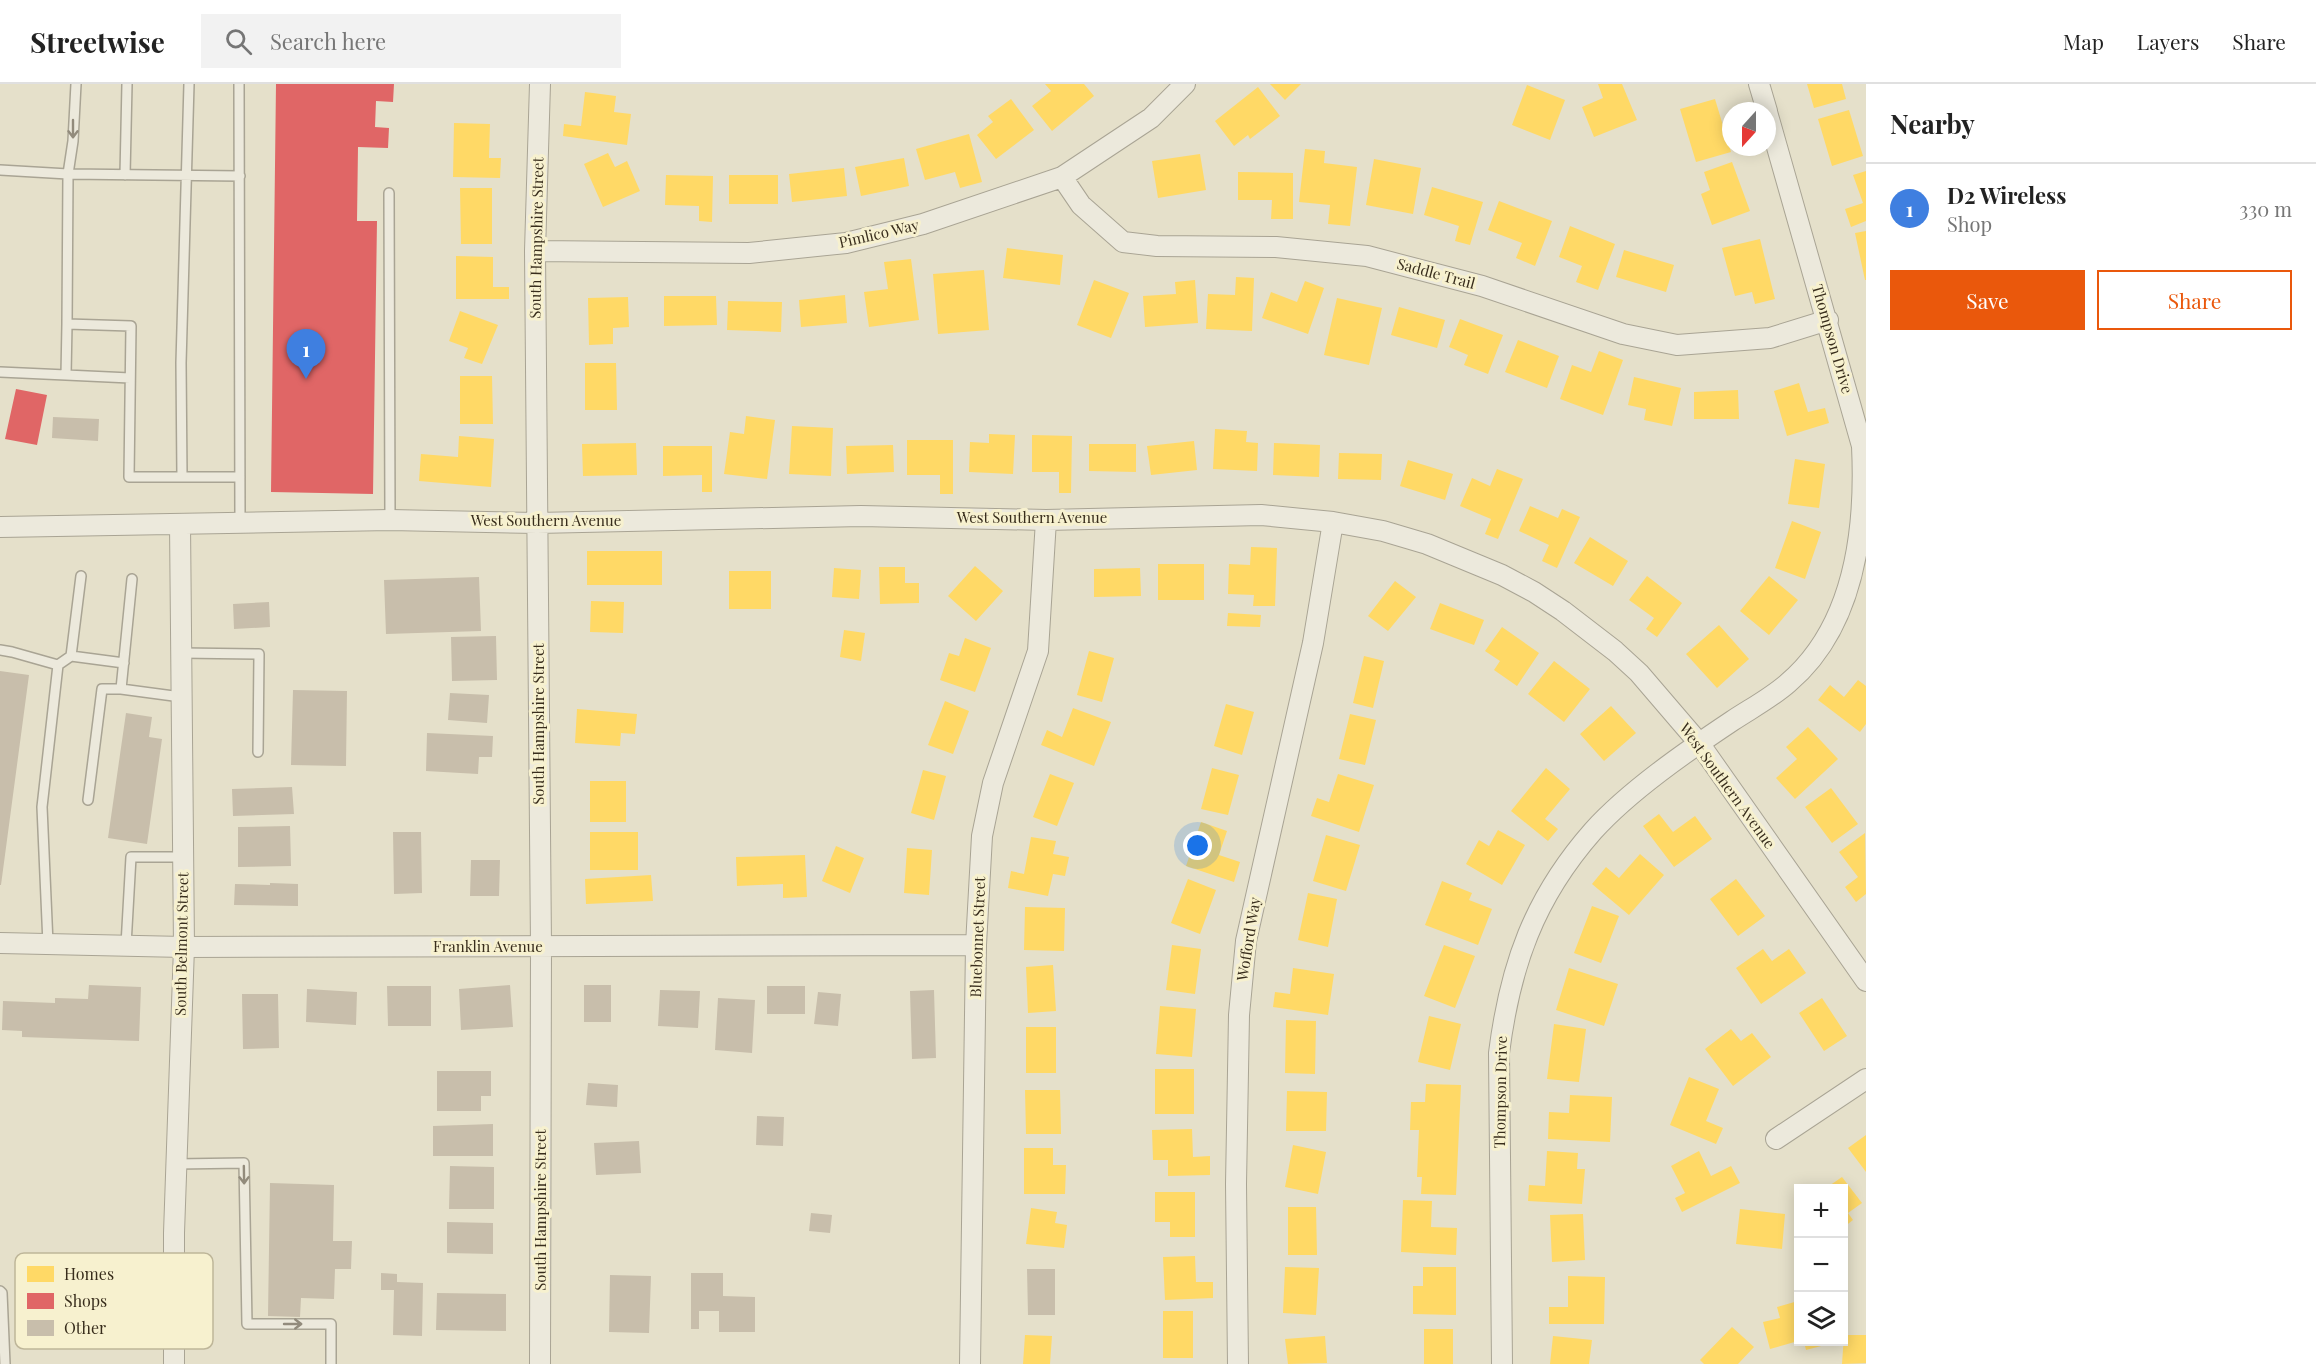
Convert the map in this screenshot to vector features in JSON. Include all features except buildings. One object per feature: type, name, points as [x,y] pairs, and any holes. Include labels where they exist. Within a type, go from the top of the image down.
[{"type":"street","name":"South Hampshire Street","points":[[540,84],[535,251],[541,947],[540,1364]]},
{"type":"street","name":"Pimlico Way","points":[[535,251],[749,253],[846,243],[923,224],[1062,177],[1151,118],[1185,84]]},
{"type":"street","name":"Thompson Drive","points":[[1759,84],[1764,102]]},
{"type":"street","name":"Thompson Drive","points":[[1502,1364],[1499,1053],[1505,1008],[1528,931],[1547,893],[1594,830],[1619,806],[1699,743],[1787,684],[1811,661],[1830,634],[1855,574],[1862,541],[1866,472],[1862,446],[1776,142]]},
{"type":"street","name":"Saddle Trail","points":[[1062,177],[1081,205],[1123,242],[1157,246],[1276,247],[1367,256],[1482,286],[1623,334],[1677,345],[1770,338],[1828,320]]},
{"type":"street","name":"West Southern Avenue","points":[[0,526],[390,520],[537,523],[861,516],[1046,520],[1261,515],[1333,522],[1383,531],[1427,544],[1485,568],[1534,592],[1589,630],[1639,673],[1699,743],[1866,981]]},
{"type":"street","name":"Bluebonnet Street","points":[[970,1364],[976,945],[982,836],[991,794],[1038,651],[1046,520]]},
{"type":"street","name":"Wofford Way","points":[[1238,1364],[1236,1173],[1239,1015],[1246,941],[1313,643],[1333,522]]},
{"type":"street","name":"South Belmont Street","points":[[174,1253],[184,946],[180,524]]},
{"type":"street","name":"Franklin Avenue","points":[[0,943],[541,947],[976,945]]},
{"type":"street","points":[[1776,1139],[1866,1079]]},
{"type":"lane","points":[[66,375],[68,174],[73,141],[76,84]]},
{"type":"lane","points":[[125,175],[127,84]]},
{"type":"lane","points":[[183,477],[181,363],[189,84]]},
{"type":"lane","points":[[239,84],[240,523]]},
{"type":"lane","points":[[0,170],[68,174],[240,176]]},
{"type":"lane","points":[[389,193],[390,520]]},
{"type":"lane","points":[[67,324],[131,326],[129,477],[240,477]]},
{"type":"lane","points":[[0,372],[130,378]]},
{"type":"lane","points":[[71,656],[81,576]]},
{"type":"lane","points":[[121,689],[132,579]]},
{"type":"lane","points":[[0,651],[12,652],[58,665]]},
{"type":"lane","points":[[181,653],[259,654],[258,752]]},
{"type":"lane","points":[[48,944],[42,807],[58,665],[71,656],[124,663]]},
{"type":"lane","points":[[88,800],[102,688],[181,697]]},
{"type":"lane","points":[[126,945],[131,857],[183,856]]},
{"type":"lane","points":[[176,1164],[244,1163],[247,1324],[331,1324],[331,1364]]},
{"type":"lane","points":[[0,1291],[2,1293],[5,1364]]},
{"type":"place","name":"D2 Wireless","points":[[306,379]]}]
